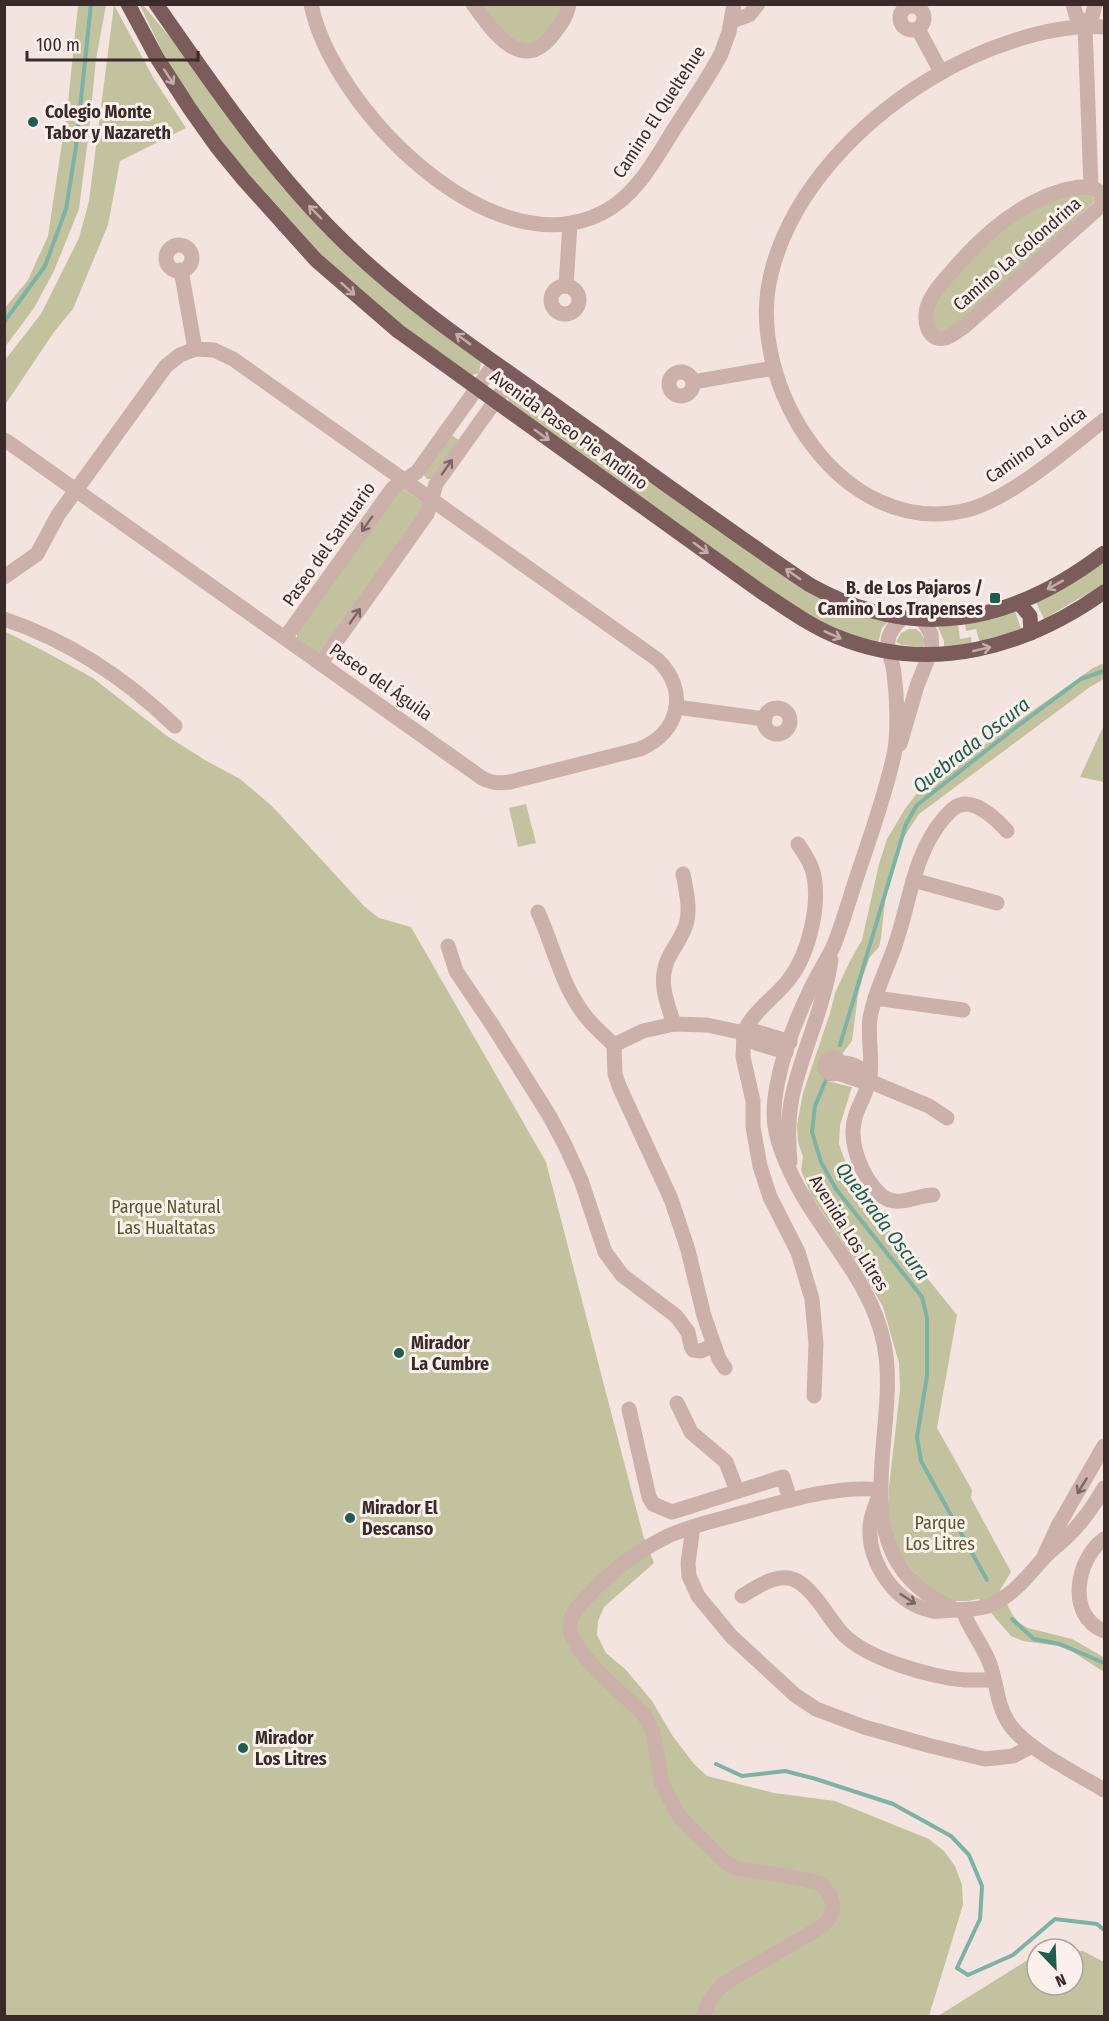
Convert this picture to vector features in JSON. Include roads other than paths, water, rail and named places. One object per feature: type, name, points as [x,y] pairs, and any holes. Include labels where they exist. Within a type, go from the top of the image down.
[{"type":"main road","name":"Avenida Paseo Pie Andino","points":[[128,4],[157,58],[190,109],[237,172],[316,260],[363,303],[398,332],[801,618],[840,638],[890,653],[931,656],[976,651],[1005,643],[1068,614],[1104,592]]},
{"type":"main road","name":"Avenida Paseo Pie Andino","points":[[156,4],[232,114],[307,204],[343,242],[399,292],[513,376],[810,585],[852,606],[885,616],[923,620],[978,615],[1019,603],[1064,580],[1104,553]]},
{"type":"main road","points":[[1019,603],[1030,616],[1031,633]]},
{"type":"street","name":"Camino El Queltehue","points":[[311,4],[321,36],[337,70],[372,118],[405,153],[462,196],[487,209],[524,221],[570,224],[604,213],[633,190],[715,65],[726,43],[734,4]]},
{"type":"street","points":[[473,4],[508,45],[526,51],[537,48],[550,39],[563,20],[569,4]]},
{"type":"street","points":[[732,21],[749,15],[758,4]]},
{"type":"street","points":[[1073,4],[1076,15],[1085,26],[1091,187]]},
{"type":"street","points":[[1085,26],[1092,17],[1095,4]]},
{"type":"street","name":"Camino La Loica","points":[[1104,27],[1085,26],[1053,31],[1011,42],[941,72],[885,110],[849,143],[821,176],[797,212],[775,261],[768,291],[768,334],[774,368],[795,419],[837,472],[864,494],[890,506],[915,513],[936,514],[954,512],[989,502],[1034,473],[1104,420]]},
{"type":"street","points":[[918,29],[941,72]]},
{"type":"street","name":"Camino La Golondrina","points":[[1091,187],[1098,190],[1102,196],[1101,206],[985,310],[959,330],[943,338],[931,334],[926,322],[929,302],[955,267],[981,240],[1008,217],[1030,204],[1058,192],[1091,187]]},
{"type":"street","points":[[566,286],[570,224]]},
{"type":"street","points":[[181,270],[195,349]]},
{"type":"street","points":[[4,577],[38,554],[50,528],[165,366],[180,355],[195,349],[214,350],[227,355],[658,660],[674,684],[676,707],[765,719]]},
{"type":"street","name":"Paseo del Santuario","points":[[285,638],[393,488],[417,472],[495,363]]},
{"type":"street","points":[[693,382],[774,368]]},
{"type":"street","points":[[321,663],[427,514],[436,483],[513,376]]},
{"type":"street","name":"Paseo del Águila","points":[[4,440],[482,777],[496,783],[510,782],[640,749],[654,742],[666,732],[676,707]]},
{"type":"street","name":"Avenida Los Litres","points":[[894,755],[895,684],[888,645],[889,636],[902,618]]},
{"type":"street","points":[[4,619],[49,636],[88,657],[141,694],[175,726]]},
{"type":"street","points":[[923,620],[933,641],[931,656]]},
{"type":"street","name":"Avenida Los Litres","points":[[931,656],[917,686],[902,739],[894,755],[881,804],[833,946],[802,1008],[788,1047],[775,1095],[774,1122],[782,1153],[802,1197],[865,1292],[885,1346],[888,1379],[881,1490],[886,1533],[898,1563],[918,1587],[935,1599],[959,1610]]},
{"type":"street","points":[[895,684],[906,688],[917,686]]},
{"type":"street","points":[[933,1195],[903,1201],[892,1201],[881,1196],[867,1177],[856,1156],[852,1128],[857,1108],[869,1081],[869,1031],[875,998],[896,943],[913,880],[927,842],[940,822],[956,807],[965,804],[974,806],[993,817],[1008,831]]},
{"type":"street","points":[[798,844],[808,859],[815,881],[815,906],[808,939],[790,978],[751,1020],[744,1033],[743,1064],[751,1091],[753,1127],[759,1166],[770,1197],[798,1252],[812,1299],[816,1344],[814,1396]]},
{"type":"street","points":[[674,1024],[663,993],[663,982],[664,969],[688,919],[687,893],[683,874]]},
{"type":"street","points":[[913,880],[997,903]]},
{"type":"street","points":[[538,912],[557,962],[577,1002],[587,1019],[614,1045],[615,1074],[618,1086],[671,1199],[688,1250],[695,1285],[714,1345],[725,1368]]},
{"type":"street","points":[[448,946],[456,971],[498,1034],[565,1145],[581,1180],[601,1244],[609,1259],[622,1275],[676,1316],[688,1332],[690,1346],[693,1350],[700,1351],[714,1345]]},
{"type":"street","name":"Avenida Los Litres","points":[[791,1173],[789,1128],[792,1099],[818,1017],[833,946]]},
{"type":"street","points":[[875,998],[963,1010]]},
{"type":"street","points":[[802,1008],[811,1010],[818,1017]]},
{"type":"street","points":[[614,1045],[643,1031],[674,1024],[707,1025],[744,1033],[756,1043],[788,1047]]},
{"type":"street","points":[[805,1053],[861,1081],[869,1081],[929,1106],[947,1118]]},
{"type":"street","points":[[775,1095],[784,1100],[792,1099]]},
{"type":"street","points":[[677,1403],[691,1432],[726,1462],[737,1491]]},
{"type":"street","points":[[629,1409],[649,1497],[653,1504],[672,1512],[783,1477],[790,1500]]},
{"type":"street","points":[[1064,1530],[1104,1446]]},
{"type":"street","points":[[703,2016],[710,2000],[723,1984],[823,1926],[830,1917],[833,1906],[827,1890],[818,1883],[735,1868],[723,1860],[680,1818],[662,1784],[653,1732],[649,1722],[593,1667],[570,1629],[570,1619],[577,1607],[611,1574],[642,1551],[668,1537],[693,1527],[816,1494],[881,1490]]},
{"type":"street","points":[[1103,1493],[1064,1530],[1020,1586],[1001,1600],[984,1608],[959,1610],[990,1665],[999,1700],[1010,1725],[1032,1746],[1104,1790]]},
{"type":"street","points":[[693,1527],[688,1563],[689,1576],[698,1596],[731,1636],[795,1695],[816,1709],[897,1737],[985,1759],[1013,1756],[1032,1746]]},
{"type":"street","points":[[1104,1539],[1091,1553],[1078,1589],[1079,1599],[1086,1616],[1098,1629],[1104,1631]]},
{"type":"street","points":[[742,1596],[767,1582],[781,1578],[796,1580],[843,1634],[878,1658],[937,1676],[965,1680],[993,1680]]},
{"type":"waterway","points":[[4,322],[45,266],[66,209],[76,147],[91,4]]},
{"type":"waterway","name":"Quebrada Oscura","points":[[840,1045],[906,824],[917,805],[1081,679],[1104,671]]},
{"type":"waterway","name":"Quebrada Oscura","points":[[826,1080],[815,1106],[812,1132],[821,1162],[836,1189],[922,1297],[927,1318],[927,1376],[917,1437],[921,1461],[987,1580]]},
{"type":"waterway","name":"Quebrada Oscura","points":[[1012,1619],[1034,1639],[1060,1644],[1104,1663]]},
{"type":"waterway","points":[[716,1764],[742,1776],[785,1771],[816,1779],[893,1804],[951,1836],[969,1855],[982,1886],[980,1919],[957,1968],[968,1975],[1013,1955],[1055,1919],[1097,1924],[1104,1930]]},
{"type":"place","name":"Colegio Monte Tabor y Nazareth","points":[[33,122]]},
{"type":"place","name":"B. de Los Pajaros / Camino Los Trapenses","points":[[995,598]]},
{"type":"place","name":"Mirador La Cumbre","points":[[399,1353]]},
{"type":"place","name":"Mirador El Descanso","points":[[350,1518]]},
{"type":"place","name":"Mirador Los Litres","points":[[243,1748]]},
{"type":"park label","name":"Parque Natural Las Hualtatas","points":[[166,1217]]},
{"type":"park label","name":"Parque Los Litres","points":[[940,1534]]}]
